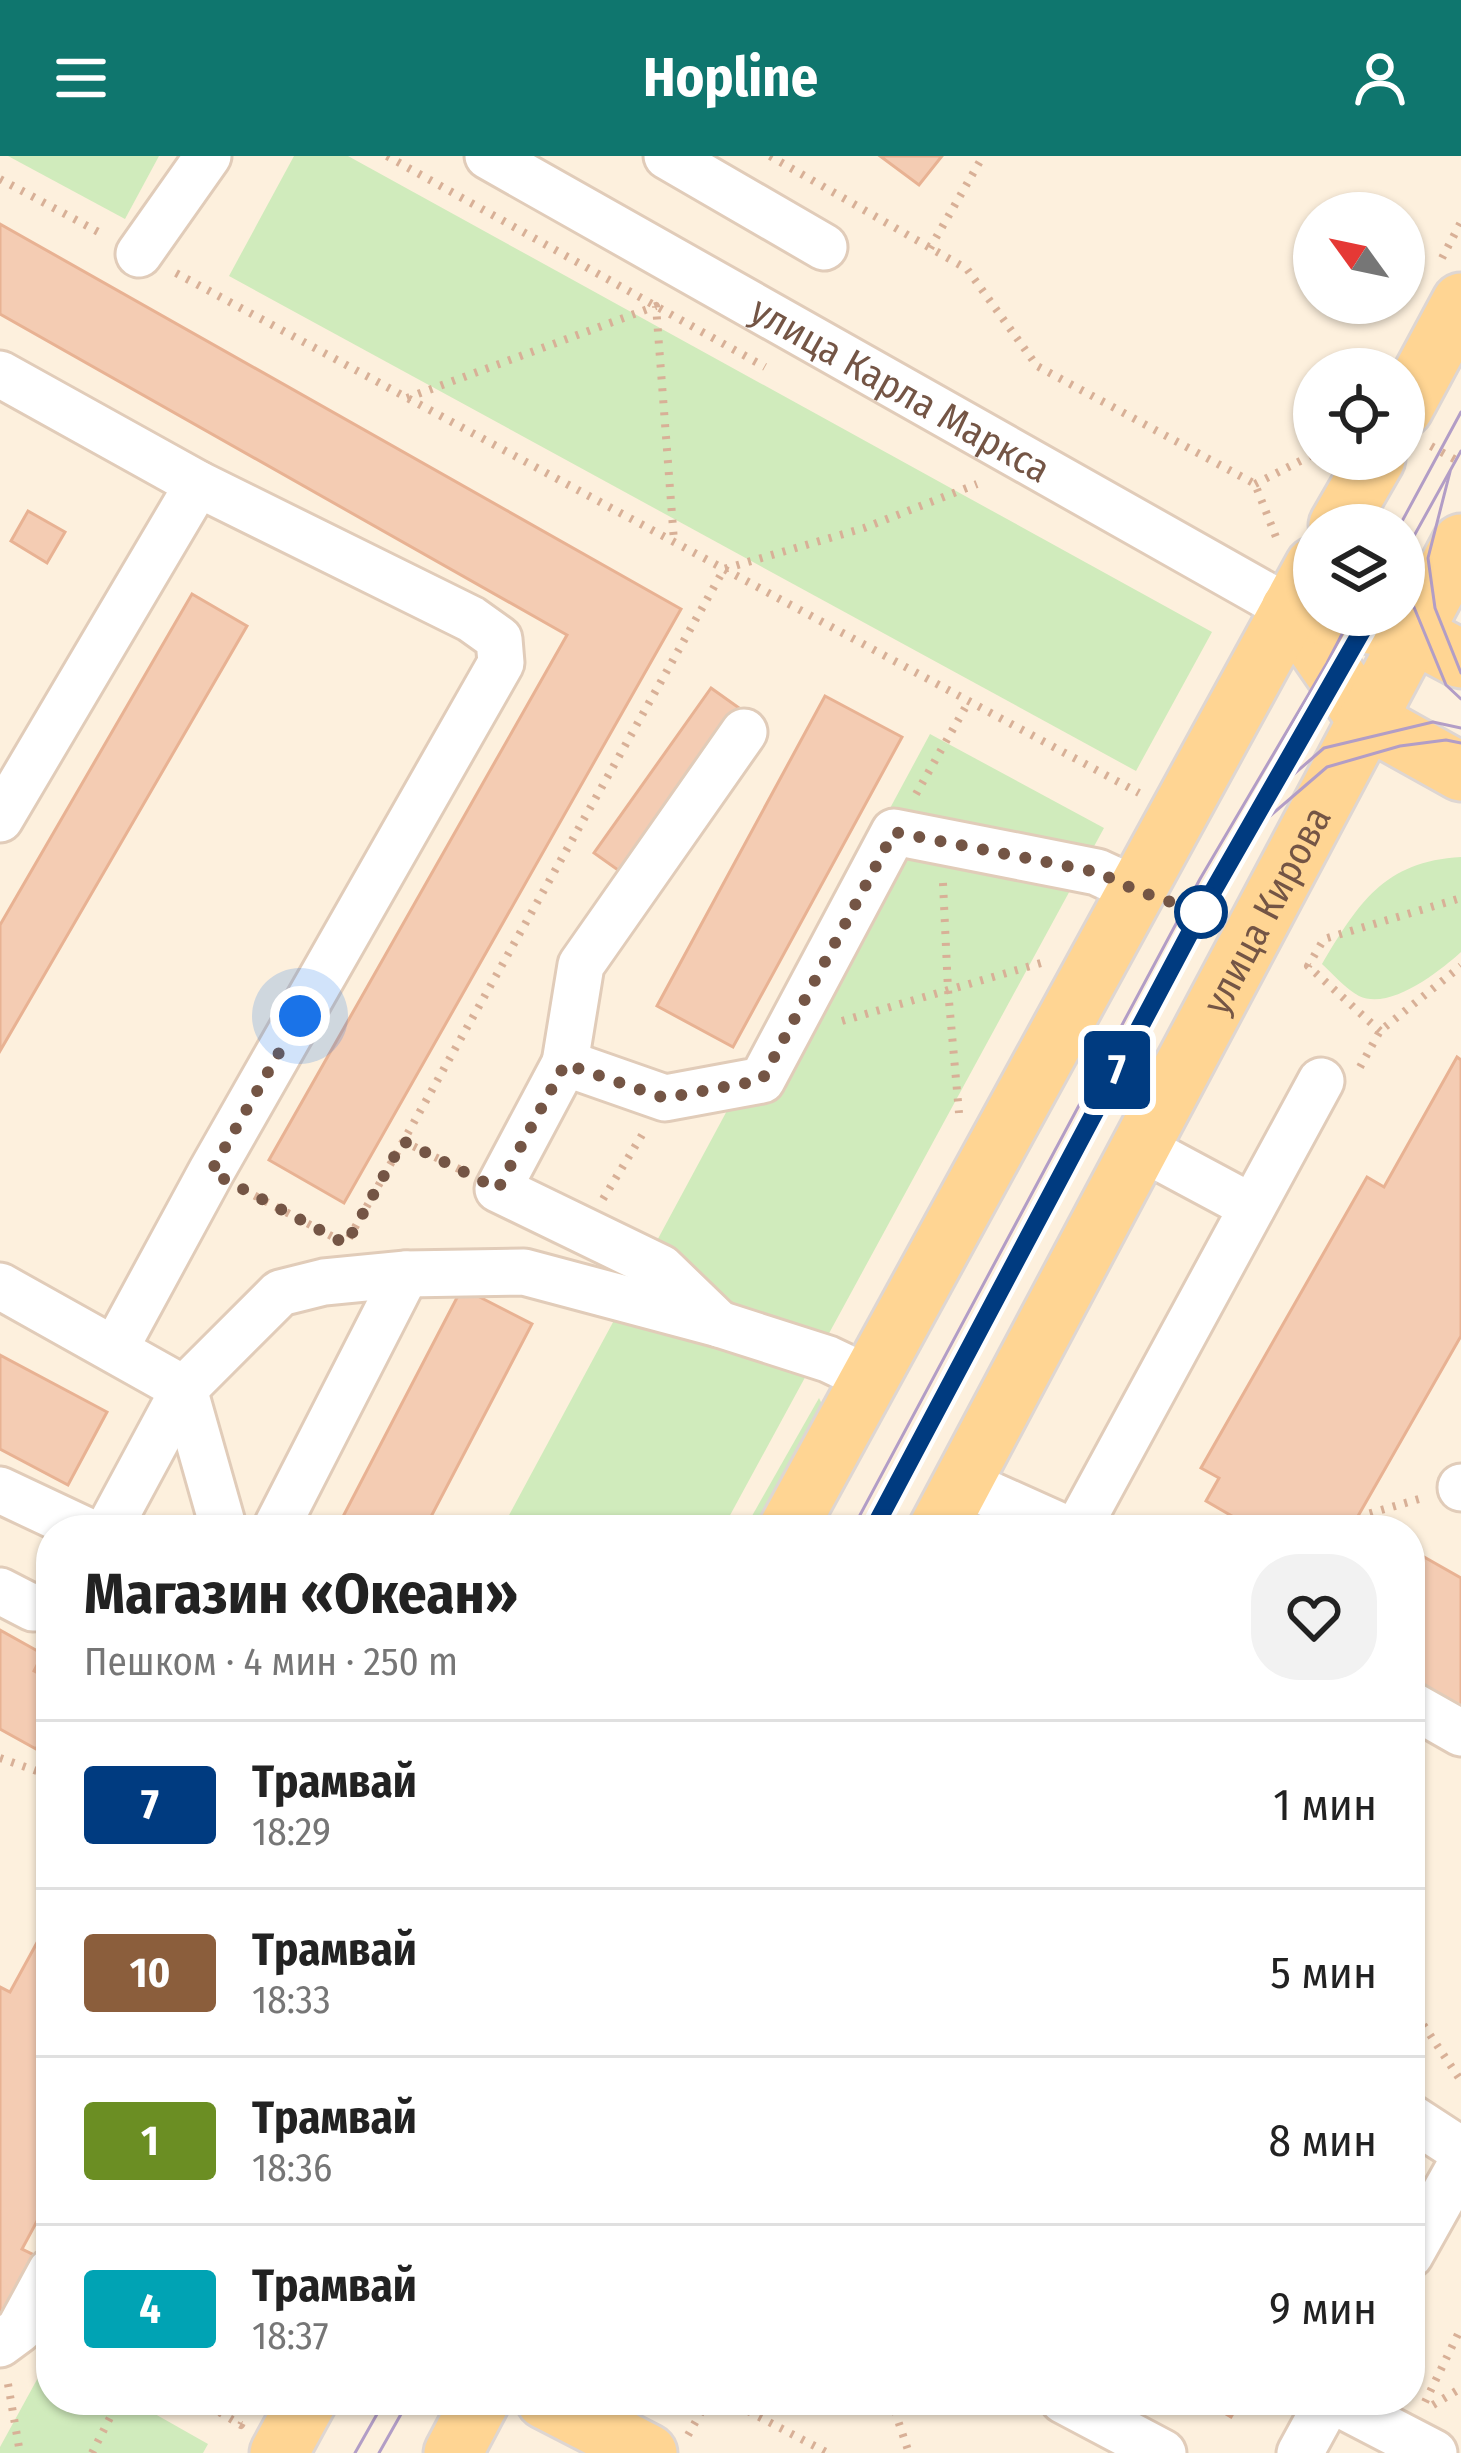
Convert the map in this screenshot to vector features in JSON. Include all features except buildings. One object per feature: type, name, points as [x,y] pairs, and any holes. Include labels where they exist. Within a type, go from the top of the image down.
[{"type":"main road","points":[[1425,369],[1461,302]]},
{"type":"main road","name":"улица Кирова","points":[[950,1506],[1366,719],[1437,646],[1461,543]]},
{"type":"main road","points":[[795,1515],[1293,608]]},
{"type":"main road","points":[[1325,636],[1366,719],[1461,772]]},
{"type":"main road","points":[[263,2433],[288,2415]]},
{"type":"main road","points":[[452,2453],[473,2415]]},
{"type":"main road","points":[[574,2415],[648,2453]]},
{"type":"street","points":[[139,254],[208,156]]},
{"type":"street","name":"улица Карла Маркса","points":[[488,156],[1293,585]]},
{"type":"street","points":[[667,156],[824,247]]},
{"type":"street","points":[[0,374],[198,484],[471,619],[499,639],[501,664],[115,1349]]},
{"type":"street","points":[[0,819],[198,484]]},
{"type":"street","points":[[719,1324],[661,1268],[498,1189],[565,1064],[581,965],[744,732]]},
{"type":"street","points":[[565,1064],[665,1098],[762,1080],[894,832],[1097,872],[1138,891]]},
{"type":"street","points":[[1081,1515],[1321,1081]]},
{"type":"street","points":[[1140,1147],[1252,1207]]},
{"type":"street","points":[[116,1515],[184,1389],[280,1293],[324,1282],[406,1274],[524,1272],[719,1324],[828,1359],[870,1379]]},
{"type":"street","points":[[283,1515],[406,1274]]},
{"type":"street","points":[[0,1286],[184,1389],[220,1515]]},
{"type":"street","points":[[0,1490],[53,1515]]},
{"type":"street","points":[[950,1506],[996,1515]]},
{"type":"street","points":[[0,1591],[36,1607]]},
{"type":"street","points":[[1425,1713],[1461,1733]]},
{"type":"street","points":[[1425,2127],[1461,2150]]},
{"type":"street","points":[[1425,2228],[1461,2164]]},
{"type":"street","points":[[0,2344],[20,2330],[36,2300]]},
{"type":"street","points":[[1091,2415],[1163,2453]]},
{"type":"street","points":[[1300,2453],[1322,2415]]},
{"type":"street","points":[[1372,2415],[1426,2434]]},
{"type":"path","points":[[770,156],[967,269],[1037,366],[1255,484],[1293,568]]},
{"type":"path","points":[[931,248],[983,156]]},
{"type":"path","points":[[0,178],[1141,794]]},
{"type":"path","points":[[407,398],[656,306],[674,542]]},
{"type":"path","points":[[1255,484],[1293,465]]},
{"type":"path","points":[[211,1172],[346,1244],[724,569],[864,528],[977,484]]},
{"type":"path","points":[[894,832],[969,701]]},
{"type":"path","points":[[942,842],[960,1120]]},
{"type":"path","points":[[1380,1031],[1308,966],[1324,939],[1461,898]]},
{"type":"path","points":[[785,1038],[1048,961]]},
{"type":"path","points":[[403,1141],[498,1189]]},
{"type":"path","points":[[1364,1515],[1461,1488]]},
{"type":"path","points":[[0,1758],[36,1771]]},
{"type":"path","points":[[1425,2027],[1461,2081]]},
{"type":"path","points":[[1426,2434],[1461,2328]]},
{"type":"path","points":[[0,2344],[20,2453]]},
{"type":"path","points":[[92,2453],[111,2415]]},
{"type":"path","points":[[224,2415],[263,2433]]},
{"type":"path","points":[[679,2453],[700,2415]]},
{"type":"path","points":[[756,2415],[828,2453]]},
{"type":"path","points":[[896,2415],[909,2453]]},
{"type":"green space","points":[[8,156],[159,156],[125,219]]},
{"type":"green space","points":[[294,156],[348,156],[1212,632],[1136,771],[229,276]]},
{"type":"green space","points":[[930,734],[1104,828],[730,1515],[509,1515]]},
{"type":"green space","points":[[1461,857],[1461,952],[1441,969],[1399,994],[1371,999],[1354,993],[1322,964],[1376,890],[1412,867]]},
{"type":"green space","points":[[819,1398],[825,1410],[782,1515],[753,1515]]},
{"type":"green space","points":[[36,2381],[36,2415],[157,2415],[208,2444],[203,2453],[0,2453]]},
{"type":"tram line","points":[[1411,504],[1461,412]]},
{"type":"tram line","points":[[1425,516],[1461,451]]},
{"type":"tram line","points":[[1450,472],[1428,558],[1435,608],[1461,673]]},
{"type":"tram line","points":[[1425,634],[1446,685],[1461,699]]},
{"type":"tram line","points":[[860,1515],[1200,879],[1341,636]]},
{"type":"tram line","name":"7","points":[[881,1515],[1201,912],[1359,636]]},
{"type":"tram line","points":[[1249,813],[1324,748],[1433,722],[1461,728]]},
{"type":"tram line","points":[[1242,840],[1327,767],[1400,746],[1446,740],[1461,743]]},
{"type":"tram line","points":[[881,1515],[957,1371]]},
{"type":"tram line","points":[[355,2453],[377,2415]]},
{"type":"tram line","points":[[379,2453],[401,2415]]},
{"type":"route","points":[[300,1016],[211,1172],[346,1244],[403,1141],[498,1189],[565,1064],[665,1098],[762,1080],[894,832],[1097,872],[1201,912]]}]
